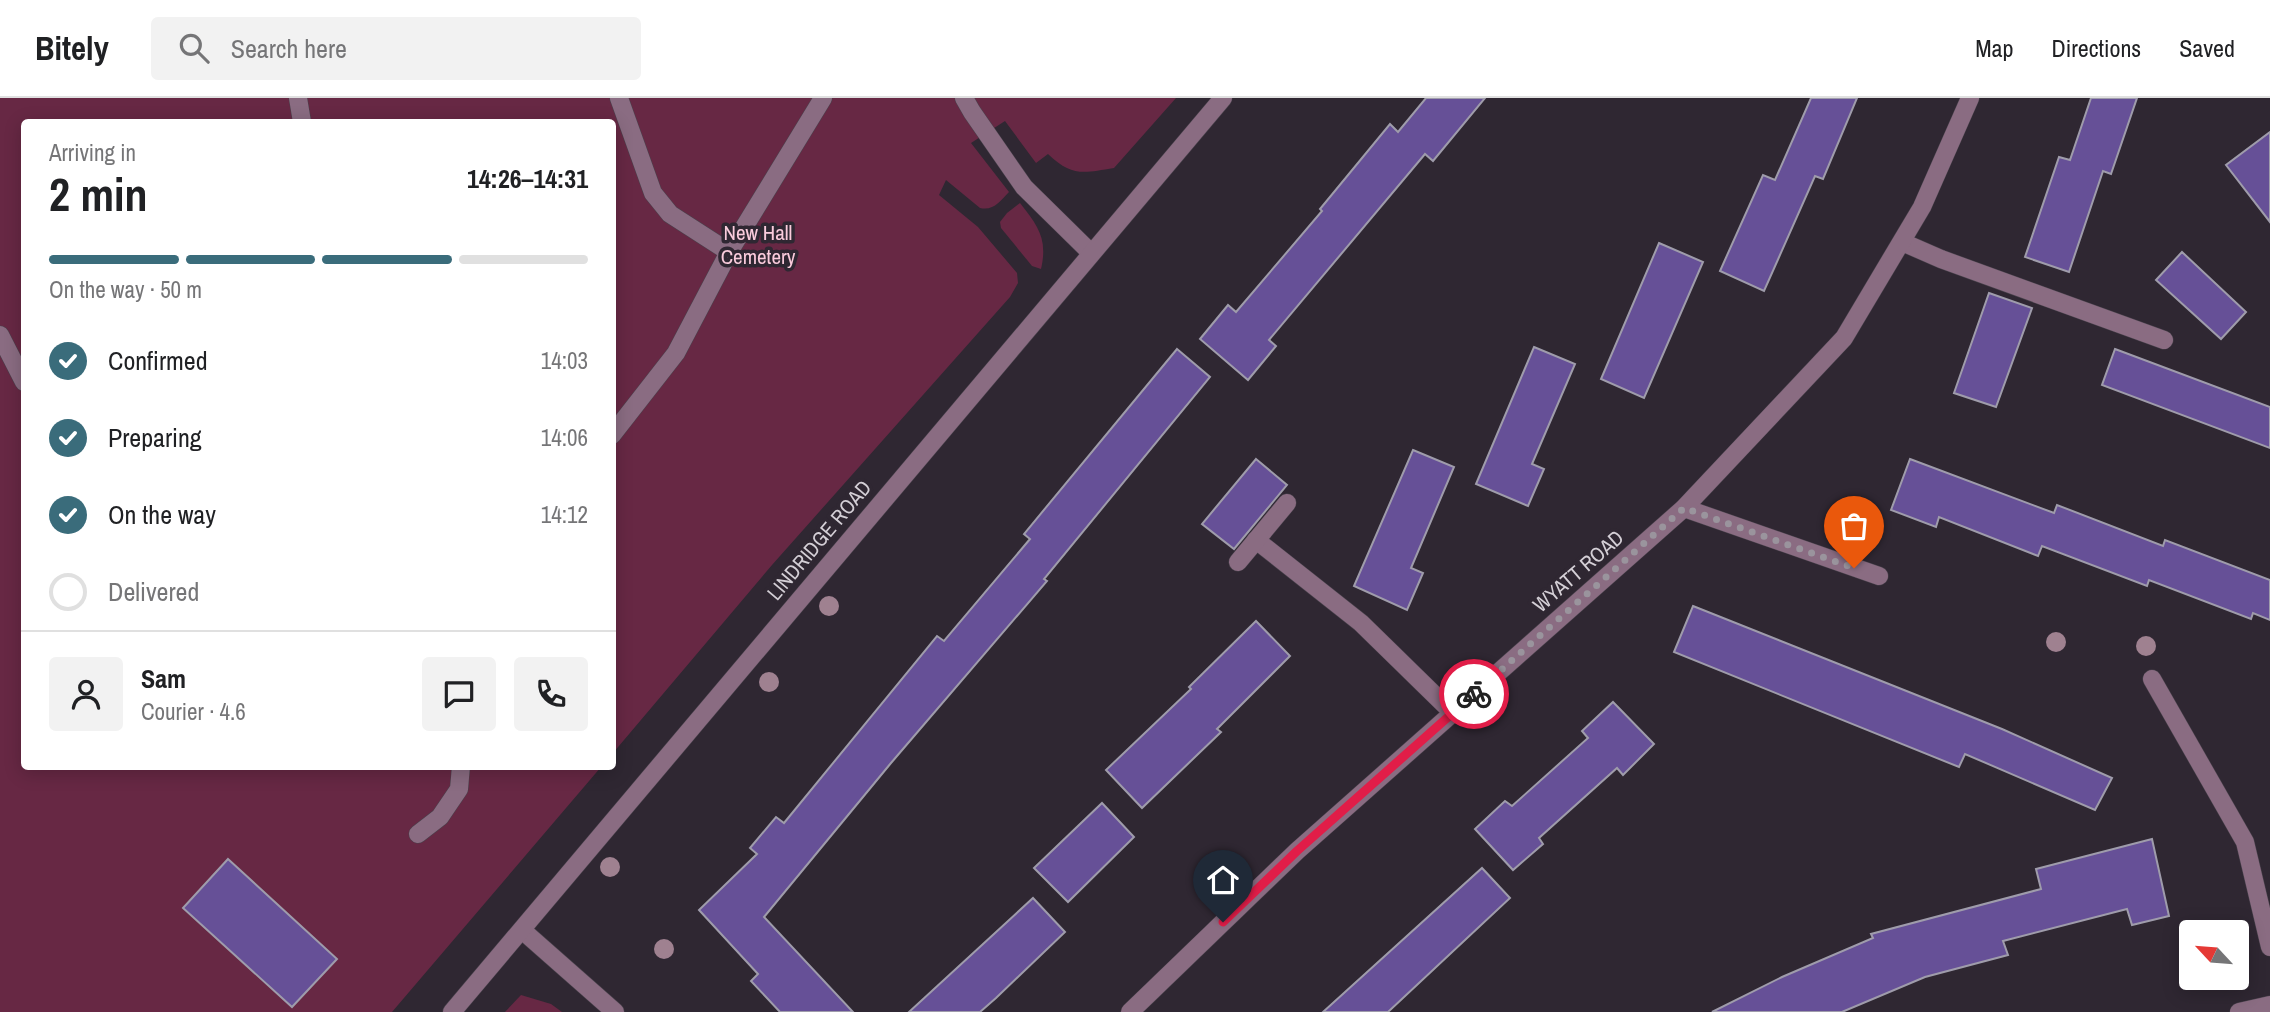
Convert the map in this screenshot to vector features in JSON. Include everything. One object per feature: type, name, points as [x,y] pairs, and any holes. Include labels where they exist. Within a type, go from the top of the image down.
[{"type":"street","points":[[298,98],[302,119]]},
{"type":"street","points":[[619,98],[653,192],[670,214],[729,252]]},
{"type":"street","points":[[616,430],[676,353],[729,252],[823,98]]},
{"type":"street","points":[[964,98],[1024,187],[1091,253]]},
{"type":"street","name":"LINDRIDGE ROAD","points":[[452,1012],[1223,98]]},
{"type":"street","name":"WYATT ROAD","points":[[1130,1012],[1297,851],[1684,508],[1844,338],[1922,207],[1970,98]]},
{"type":"street","points":[[1902,242],[1954,264],[2164,340]]},
{"type":"street","points":[[0,335],[21,376]]},
{"type":"street","points":[[1238,562],[1287,503]]},
{"type":"street","points":[[1684,508],[1879,576]]},
{"type":"street","points":[[1256,540],[1360,624],[1453,713]]},
{"type":"street","points":[[2152,679],[2245,842],[2270,947]]},
{"type":"street","points":[[418,834],[440,817],[459,789],[461,770]]},
{"type":"street","points":[[522,930],[615,1012]]},
{"type":"street","points":[[2239,1012],[2270,1005]]},
{"type":"green space","name":"New Hall Cemetery","points":[[0,98],[1176,98],[1114,168],[1078,172],[1064,167],[1048,154],[1036,163],[1005,121],[971,143],[1009,192],[996,204],[985,209],[980,208],[946,180],[939,195],[978,227],[1017,273],[1018,283],[1010,297],[772,565],[616,749],[616,119],[21,119],[21,770],[598,770],[392,1012],[0,1012]]},
{"type":"green space","points":[[1020,203],[1040,233],[1043,249],[1041,269],[1032,266],[1001,228],[1000,222]]},
{"type":"green space","points":[[521,995],[551,1004],[562,1012],[505,1012]]},
{"type":"building","points":[[1426,98],[1485,98],[1433,161],[1425,154],[1269,340],[1276,346],[1248,380],[1200,339],[1228,305],[1236,312],[1322,211],[1320,209],[1390,124],[1398,132]]},
{"type":"building","points":[[1811,98],[1857,98],[1823,179],[1815,176],[1764,291],[1720,271],[1763,175],[1775,180]]},
{"type":"building","points":[[2091,98],[2137,98],[2111,174],[2103,171],[2069,272],[2025,257],[2059,157],[2070,160]]},
{"type":"building","points":[[2270,132],[2270,222],[2226,165]]},
{"type":"building","points":[[1659,243],[1703,262],[1644,398],[1601,379]]},
{"type":"building","points":[[2182,252],[2246,312],[2221,339],[2156,280]]},
{"type":"building","points":[[1989,293],[2032,308],[1996,407],[1954,393]]},
{"type":"building","points":[[1534,347],[1575,364],[1532,464],[1544,469],[1528,506],[1476,484]]},
{"type":"building","points":[[1177,349],[1210,377],[1044,579],[1047,581],[764,917],[853,1012],[780,1012],[751,981],[758,974],[699,910],[757,854],[750,848],[776,817],[784,823],[937,636],[944,641],[1030,539],[1024,534]]},
{"type":"building","points":[[2115,349],[2270,407],[2270,448],[2102,385]]},
{"type":"building","points":[[1413,450],[1454,467],[1411,568],[1423,573],[1407,610],[1354,586]]},
{"type":"building","points":[[1256,459],[1287,485],[1234,549],[1202,524]]},
{"type":"building","points":[[1910,459],[2054,513],[2057,505],[2163,546],[2165,540],[2270,580],[2270,620],[2253,613],[2251,619],[2149,580],[2147,586],[2042,546],[2038,556],[1939,517],[1936,527],[1891,510]]},
{"type":"building","points":[[1693,606],[2002,729],[2112,778],[2095,810],[1965,754],[1959,767],[1674,652]]},
{"type":"building","points":[[1256,621],[1290,656],[1217,729],[1221,732],[1142,808],[1106,770],[1191,689],[1189,687]]},
{"type":"building","points":[[1613,702],[1654,744],[1623,775],[1617,768],[1539,838],[1543,844],[1513,870],[1475,829],[1505,801],[1512,806],[1588,738],[1582,731]]},
{"type":"building","points":[[1102,803],[1134,837],[1068,902],[1034,868]]},
{"type":"building","points":[[2152,839],[2169,916],[2132,925],[2127,909],[2003,941],[2008,955],[1925,977],[1842,1012],[1712,1012],[1782,977],[1873,938],[1871,934],[2041,889],[2036,869]]},
{"type":"building","points":[[228,859],[337,959],[292,1007],[183,908]]},
{"type":"building","points":[[1482,868],[1510,898],[1388,1012],[1323,1012]]},
{"type":"building","points":[[1033,898],[1065,932],[996,998],[980,1012],[909,1012]]},
{"type":"way so far","points":[[1474,694],[1684,508],[1854,568]]},
{"type":"route","points":[[1223,922],[1297,851],[1474,694]]}]
